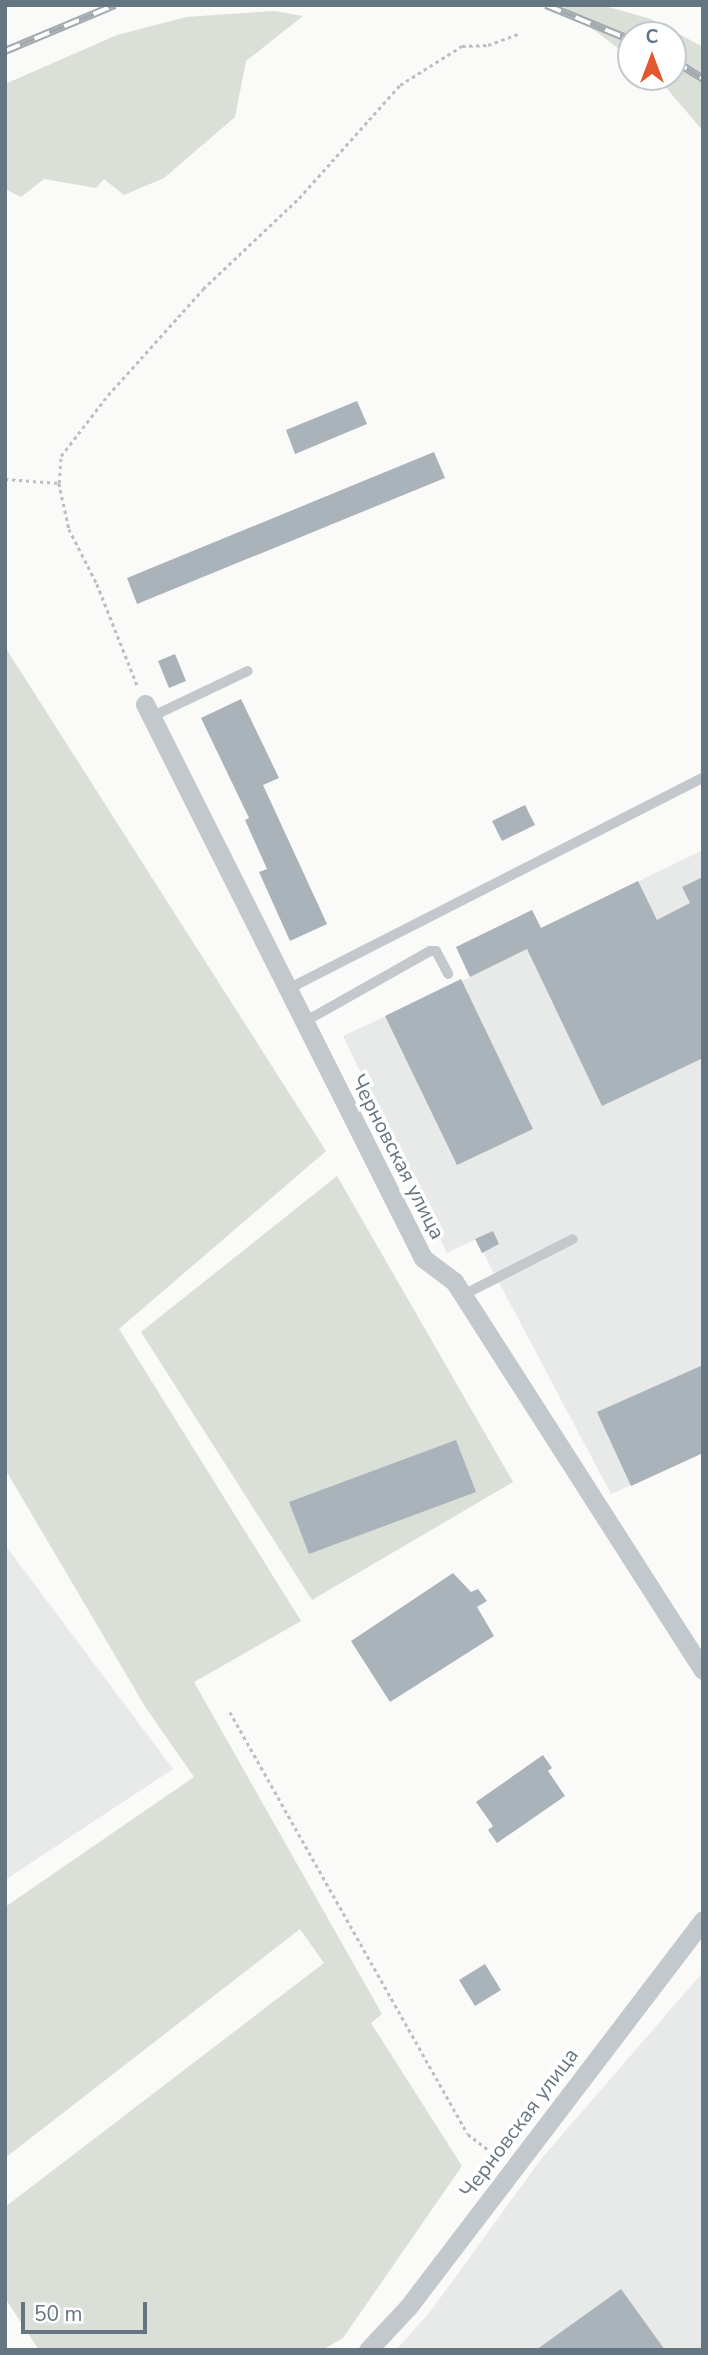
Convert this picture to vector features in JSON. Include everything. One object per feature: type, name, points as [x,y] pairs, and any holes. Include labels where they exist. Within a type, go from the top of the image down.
[{"type":"street","name":"Черновская улица","points":[[148,711],[423,1258],[454,1281],[703,1670]]},
{"type":"street","name":"Черновская улица","points":[[368,2350],[409,2306],[703,1920]]},
{"type":"lane","points":[[148,711],[248,671]]},
{"type":"lane","points":[[288,989],[703,778]]},
{"type":"lane","points":[[304,1022],[430,951],[436,951],[448,974]]},
{"type":"lane","points":[[463,1295],[573,1239]]},
{"type":"path","points":[[148,711],[97,584],[69,529],[59,483],[61,456],[108,396],[203,289],[299,198],[400,85],[462,46],[488,45],[519,34]]},
{"type":"path","points":[[5,479],[59,483]]},
{"type":"path","points":[[230,1712],[468,2134],[512,2169]]},
{"type":"shaded area","points":[[561,5],[601,5],[655,21],[617,21],[617,47]]},
{"type":"shaded area","points":[[274,11],[303,16],[246,61],[235,117],[164,178],[124,195],[104,179],[96,188],[44,179],[21,197],[5,189],[5,84],[117,35],[186,17]]},
{"type":"shaded area","points":[[687,38],[703,47],[703,131],[669,91],[687,91]]},
{"type":"shaded area","points":[[5,647],[326,1151],[119,1329],[301,1621],[194,1682],[382,2014],[371,2023],[462,2166],[343,2338],[322,2350],[39,2350],[5,2298],[5,2207],[324,1963],[300,1929],[5,2158],[5,1907],[194,1777],[146,1708],[5,1469]]},
{"type":"shaded area","points":[[703,850],[703,1453],[611,1494],[476,1239],[447,1253],[343,1036],[470,977],[456,947],[532,910],[541,928]]},
{"type":"shaded area","points":[[337,1176],[513,1482],[312,1600],[141,1332]]},
{"type":"shaded area","points":[[5,1545],[173,1769],[5,1880]]},
{"type":"shaded area","points":[[703,1972],[703,2350],[396,2350],[430,2312],[541,2159]]},
{"type":"building","points":[[357,401],[367,424],[295,454],[286,430]]},
{"type":"building","points":[[434,452],[445,478],[137,604],[127,578]]},
{"type":"building","points":[[175,654],[186,681],[169,688],[158,661]]},
{"type":"building","points":[[241,699],[279,778],[263,785],[327,924],[290,941],[259,872],[267,869],[245,820],[249,818],[201,718]]},
{"type":"building","points":[[525,805],[535,825],[502,841],[492,821]]},
{"type":"building","points":[[703,877],[703,1058],[602,1106],[527,949],[470,977],[456,947],[532,910],[541,928],[638,881],[657,920],[690,903],[682,887]]},
{"type":"building","points":[[461,979],[533,1129],[457,1165],[385,1016]]},
{"type":"building","points":[[493,1231],[499,1244],[482,1253],[475,1239]]},
{"type":"building","points":[[703,1365],[703,1453],[631,1486],[597,1412]]},
{"type":"building","points":[[456,1440],[476,1492],[309,1554],[289,1502]]},
{"type":"building","points":[[453,1573],[471,1592],[478,1589],[487,1601],[477,1607],[494,1636],[390,1702],[351,1641]]},
{"type":"building","points":[[543,1755],[552,1768],[548,1771],[565,1796],[497,1843],[488,1830],[493,1826],[476,1802]]},
{"type":"building","points":[[485,1964],[501,1990],[475,2006],[459,1980]]},
{"type":"building","points":[[621,2289],[665,2350],[536,2350]]},
{"type":"railway","points":[[5,51],[115,5]]},
{"type":"railway","points":[[546,5],[617,34]]},
{"type":"railway","points":[[687,69],[703,79]]}]
